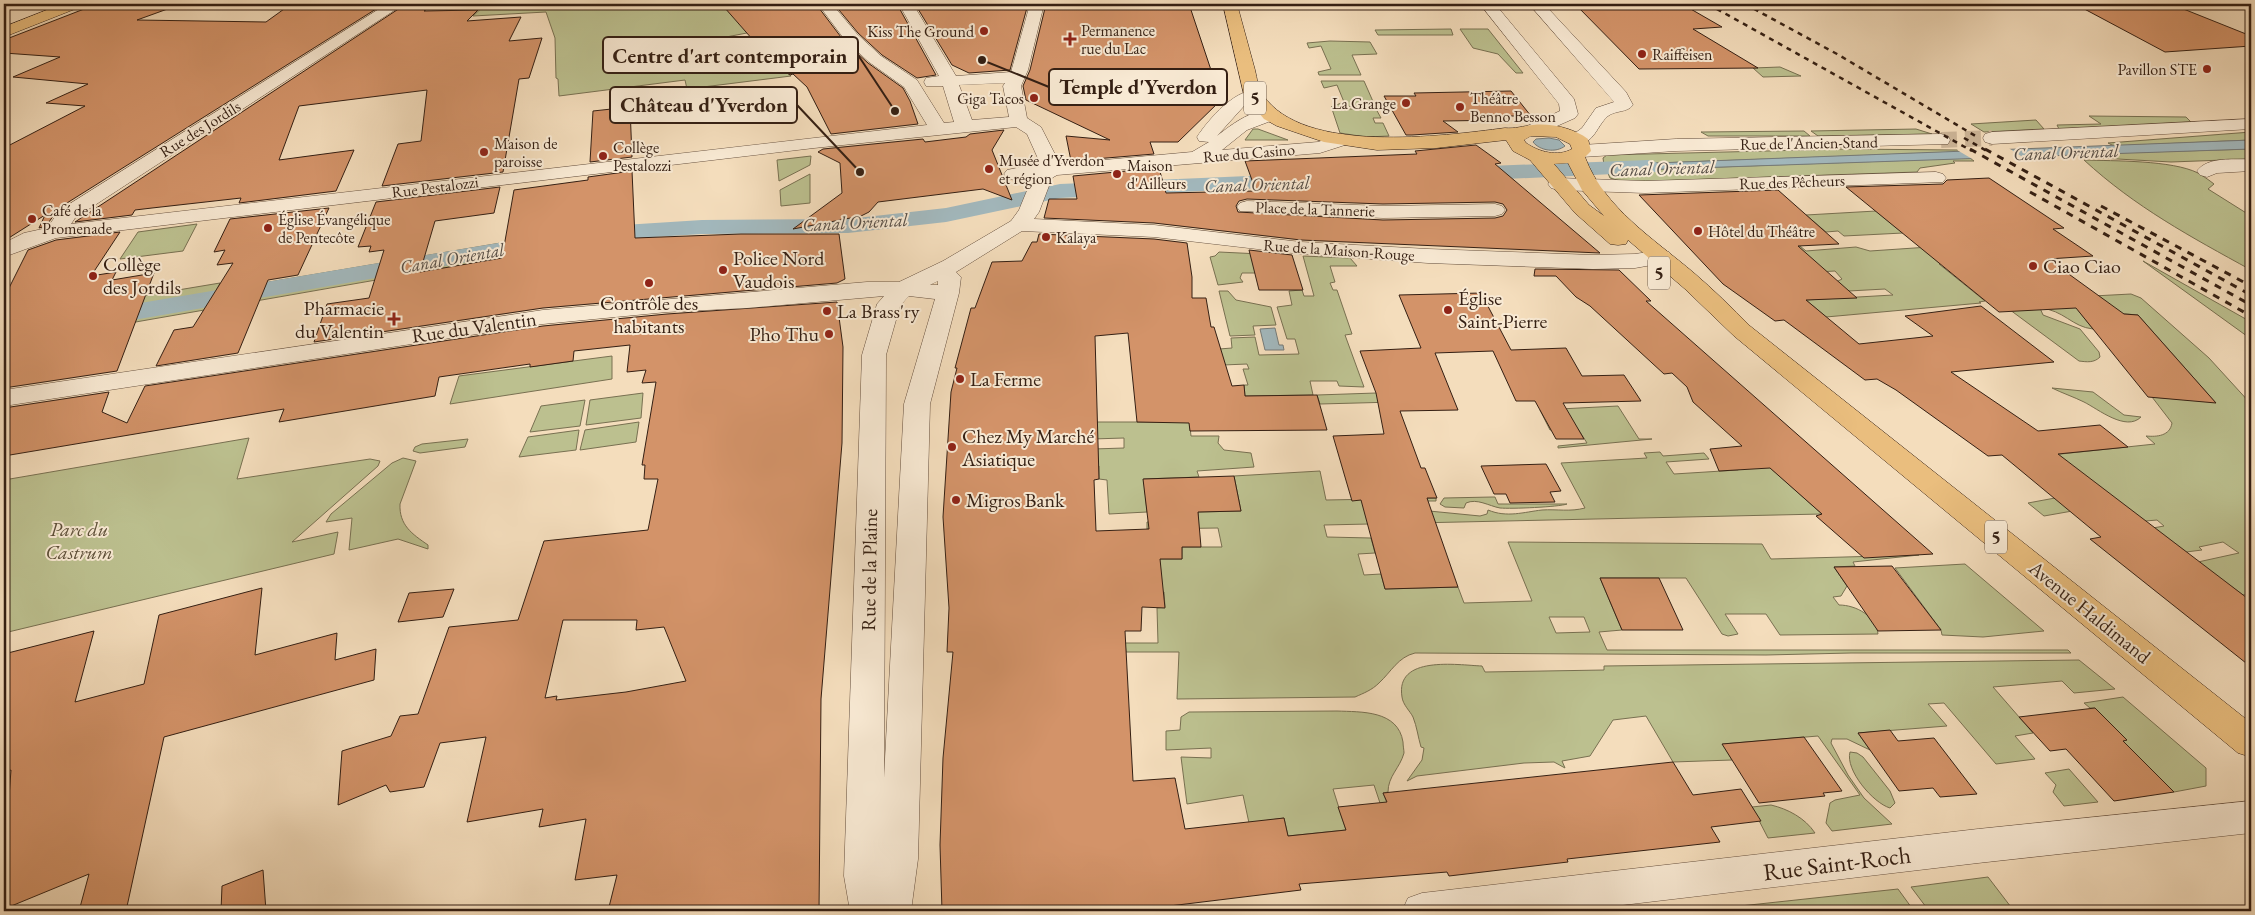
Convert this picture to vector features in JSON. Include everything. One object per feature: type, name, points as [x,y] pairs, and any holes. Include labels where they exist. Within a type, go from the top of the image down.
[{"type":"main road","points":[[4,32],[76,4]]},
{"type":"main road","name":"5","points":[[1230,4],[1253,96],[1270,115],[1296,128],[1340,140]]},
{"type":"main road","points":[[1530,147],[1552,131],[1579,148]]},
{"type":"main road","name":"Rue du Casino","points":[[1340,140],[1377,144],[1436,142],[1530,147]]},
{"type":"main road","points":[[1530,147],[1556,158],[1579,148]]},
{"type":"main road","name":"Avenue Haldimand","points":[[1530,147],[1557,182],[1582,209],[1652,258],[1687,278],[1742,331],[2251,743]]},
{"type":"main road","name":"Avenue Haldimand","points":[[1579,148],[1587,183],[1652,258]]},
{"type":"street","name":"Rue des Jordils","points":[[55,232],[67,214],[398,4]]},
{"type":"street","points":[[825,4],[851,37],[875,59],[911,84],[939,130]]},
{"type":"street","points":[[906,4],[949,78],[965,127]]},
{"type":"street","points":[[1037,4],[1020,70],[1014,77],[1012,86],[1019,122],[1035,131],[1052,168]]},
{"type":"street","points":[[1487,4],[1580,104]]},
{"type":"street","points":[[1536,4],[1620,96],[1624,105]]},
{"type":"street","points":[[1580,74],[1599,74]]},
{"type":"street","points":[[911,84],[949,78],[1014,77]]},
{"type":"street","points":[[1180,159],[1198,146],[1238,102],[1253,96]]},
{"type":"street","points":[[1530,147],[1580,104],[1624,105]]},
{"type":"street","points":[[1579,148],[1602,112],[1624,105]]},
{"type":"street","points":[[1180,159],[1206,151],[1241,126],[1270,115]]},
{"type":"street","name":"Rue Pestalozzi","points":[[55,232],[814,142],[922,137],[939,130],[1019,122]]},
{"type":"street","points":[[1992,138],[2251,124]]},
{"type":"street","name":"Rue du Casino","points":[[1014,174],[1052,168],[1180,159],[1247,151],[1320,147],[1340,140]]},
{"type":"street","name":"Rue de l'Ancien-Stand","points":[[1579,148],[1941,140]]},
{"type":"street","points":[[2207,171],[2212,166],[2251,165]]},
{"type":"street","name":"Rue de la Plaine","points":[[870,911],[864,876],[874,355],[889,304],[904,289],[949,280],[1018,225],[1029,212],[1043,175],[1052,168]]},
{"type":"street","name":"Rue des Pêcheurs","points":[[1557,182],[1646,187],[1926,176],[1936,178]]},
{"type":"street","name":"Place de la Tannerie","points":[[1247,207],[1383,212],[1495,210]]},
{"type":"street","points":[[1383,212],[1394,219],[1406,255]]},
{"type":"street","name":"Rue de la Maison-Rouge","points":[[1018,225],[1154,231],[1293,247],[1406,255],[1594,262],[1652,258]]},
{"type":"street","points":[[4,251],[26,240],[55,232]]},
{"type":"street","name":"Rue de la Plaine","points":[[891,911],[899,858],[917,404],[949,280]]},
{"type":"street","name":"Rue du Valentin","points":[[4,398],[543,317],[667,305],[747,301],[867,289],[904,289]]},
{"type":"street","name":"Rue Saint-Roch","points":[[1422,911],[1565,896],[1978,846],[2251,817]]},
{"type":"green space","points":[[486,4],[734,4],[735,6],[725,8],[752,32],[721,38],[728,42],[757,37],[791,76],[687,89],[685,80],[559,96],[558,79],[556,78],[555,38],[546,12],[473,16]]},
{"type":"green space","points":[[1451,29],[1453,35],[1378,35],[1375,30]]},
{"type":"green space","points":[[1460,29],[1488,29],[1523,73],[1516,73],[1498,54],[1473,48]]},
{"type":"green space","points":[[1330,41],[1370,42],[1377,54],[1352,55],[1361,75],[1319,75],[1318,72],[1331,69],[1321,46],[1309,48],[1307,43]]},
{"type":"green space","points":[[1780,67],[1801,76],[1763,77],[1753,68]]},
{"type":"green space","points":[[1321,81],[1364,81],[1375,106],[1331,107],[1344,102],[1337,85],[1324,88]]},
{"type":"green space","points":[[1332,109],[1376,109],[1381,118],[1373,118],[1375,123],[1383,123],[1389,136],[1366,137],[1340,133]]},
{"type":"green space","points":[[2089,116],[2186,117],[2191,122],[2059,129],[2057,125],[2101,124]]},
{"type":"green space","points":[[2036,120],[2044,129],[1984,132],[1971,124]]},
{"type":"green space","points":[[1253,129],[1258,129],[1288,140],[1245,140]]},
{"type":"green space","points":[[1916,129],[1932,134],[1818,136],[1811,131]]},
{"type":"green space","points":[[1804,131],[1810,136],[1708,136],[1701,132]]},
{"type":"green space","points":[[2251,132],[2251,140],[2114,146],[2108,143]]},
{"type":"green space","points":[[1845,149],[1957,150],[1960,152],[1604,165],[1603,158],[1607,155]]},
{"type":"green space","points":[[2251,149],[2251,159],[2171,162],[2082,157],[2079,154]]},
{"type":"green space","points":[[811,156],[810,165],[779,181],[777,160]]},
{"type":"green space","points":[[1970,158],[1974,161],[1953,161],[1955,163],[1920,168],[1917,172],[1624,182],[1610,178],[1607,171]]},
{"type":"green space","points":[[2084,160],[2158,163],[2198,173],[2214,184],[2208,189],[2251,216],[2251,270],[2143,207]]},
{"type":"green space","points":[[810,174],[810,203],[781,206],[780,190]]},
{"type":"green space","points":[[1876,211],[1903,233],[1844,236],[1838,231],[1826,232],[1806,215]]},
{"type":"green space","points":[[197,224],[183,251],[120,259],[138,232]]},
{"type":"green space","points":[[548,235],[549,239],[4,332],[4,319],[220,283],[216,291]]},
{"type":"green space","points":[[2018,241],[2043,259],[1939,264],[1985,301],[1979,302],[1981,303],[1826,317],[1806,300],[1893,295],[1885,289],[1794,294],[1779,284],[1838,281],[1842,279],[1835,271],[1800,273],[1739,242],[1800,246],[1806,251],[1856,247],[1870,251]]},
{"type":"green space","points":[[523,250],[502,258],[4,345],[4,339]]},
{"type":"green space","points":[[1219,252],[1281,255],[1255,273],[1242,273],[1240,278],[1243,282],[1218,285],[1210,257],[1215,256]]},
{"type":"green space","points":[[1303,256],[1350,258],[1357,266],[1330,266],[1335,282],[1330,283],[1333,290],[1337,290],[1352,334],[1345,335],[1364,387],[1339,386],[1337,381],[1310,381],[1313,395],[1245,396],[1244,385],[1248,385],[1243,369],[1249,369],[1247,364],[1223,365],[1219,349],[1232,348],[1231,338],[1255,337],[1259,355],[1299,354],[1295,339],[1287,339],[1277,307],[1292,305],[1289,291],[1302,290],[1304,296],[1314,296]]},
{"type":"green space","points":[[2143,261],[2251,322],[2251,339]]},
{"type":"green space","points":[[1219,291],[1228,291],[1236,300],[1271,307],[1276,325],[1253,326],[1255,335],[1230,336]]},
{"type":"green space","points":[[2131,294],[2141,298],[2209,358],[2251,404],[2251,594],[2243,595],[2198,562],[2239,553],[2223,542],[2199,547],[2202,550],[2186,552],[2153,528],[2164,526],[2157,520],[2100,525],[2032,457],[2155,444],[2146,436],[2159,436],[2166,433],[2169,431],[2172,423],[2152,397],[2215,402],[2138,315],[2078,310],[2093,329],[2079,325],[2048,309],[2040,308],[2043,315],[2080,329],[2099,352],[2100,357],[2095,360],[2090,362],[2079,361],[1998,301]]},
{"type":"green space","points":[[612,356],[612,379],[450,404],[459,376]]},
{"type":"green space","points":[[2052,388],[2093,392],[2124,415],[2141,417],[2135,421],[2120,421]]},
{"type":"green space","points":[[643,393],[641,418],[586,425],[590,400]]},
{"type":"green space","points":[[1376,393],[1395,402],[1320,404],[1317,395]]},
{"type":"green space","points":[[585,400],[580,426],[530,432],[541,406]]},
{"type":"green space","points":[[1618,406],[1639,439],[1652,439],[1558,448],[1558,446],[1587,443],[1578,429],[1550,430],[1540,410]]},
{"type":"green space","points":[[1189,418],[1191,436],[1219,436],[1218,443],[1224,450],[1251,453],[1254,467],[1197,471],[1199,477],[1144,479],[1147,512],[1109,514],[1107,480],[1099,479],[1099,466],[1091,466],[1093,449],[1124,448],[1124,438],[1092,439],[1071,422],[1169,422]]},
{"type":"green space","points":[[639,422],[636,442],[580,450],[585,430]]},
{"type":"green space","points":[[579,430],[576,450],[519,457],[528,437]]},
{"type":"green space","name":"Parc du Castrum","points":[[249,438],[237,479],[370,459],[380,461],[378,466],[292,542],[338,532],[334,554],[4,633],[4,480]]},
{"type":"green space","points":[[468,439],[465,447],[420,453],[413,451],[415,447],[422,444]]},
{"type":"green space","points":[[1660,452],[1663,456],[1704,453],[1709,459],[1666,462],[1674,474],[1738,470],[1757,456],[1822,514],[1324,525],[1327,537],[1371,538],[1375,553],[1358,554],[1364,575],[1381,574],[1385,589],[1458,587],[1464,603],[1532,601],[1508,542],[1762,544],[1771,559],[1919,555],[1853,562],[1855,566],[1834,567],[1847,586],[1841,596],[1833,597],[1839,605],[1858,609],[1869,617],[1878,634],[1780,635],[1766,614],[1725,614],[1738,634],[1728,636],[1722,634],[1686,578],[1600,578],[1622,630],[1599,632],[1607,650],[2068,650],[2071,653],[1766,655],[1415,653],[1399,661],[1374,688],[1355,697],[1177,699],[1179,652],[1126,652],[1125,643],[1158,643],[1157,608],[1165,607],[1164,592],[1096,591],[1160,559],[1182,559],[1182,547],[1222,547],[1218,528],[1147,529],[1147,522],[1198,520],[1198,512],[1241,511],[1234,476],[1320,471],[1326,500],[1436,498],[1436,501],[1410,501],[1419,510],[1480,516],[1487,514],[1488,510],[1509,514],[1585,508],[1561,463],[1647,458],[1644,453]],"holes":[[[1549,617],[1584,617],[1590,632],[1556,633]]]},
{"type":"green space","points":[[403,458],[416,461],[400,504],[400,511],[404,523],[412,533],[428,545],[428,549],[398,539],[349,550],[352,518],[326,522],[331,514],[392,463]]},
{"type":"green space","points":[[1495,497],[1498,504],[1567,504],[1545,507],[1500,508],[1474,501],[1466,503],[1464,508],[1445,507],[1440,504],[1444,498]]},
{"type":"green space","points":[[2055,498],[2078,510],[2044,516],[2028,503]]},
{"type":"green space","points":[[1965,564],[2044,631],[1983,637],[1942,635],[1941,630],[1895,568]]},
{"type":"green space","points":[[2079,660],[2115,689],[2074,693],[2062,681],[1993,687],[2033,733],[2015,736],[2035,759],[1996,764],[1944,703],[1928,704],[1947,726],[1858,733],[1870,750],[1847,739],[1832,739],[1831,743],[1848,775],[1864,798],[1892,824],[1832,831],[1826,823],[1830,803],[1835,800],[1860,795],[1818,736],[1723,744],[1732,760],[1673,762],[1646,716],[1613,720],[1590,756],[1562,761],[1565,768],[1554,762],[1524,763],[1417,776],[1407,781],[1422,760],[1424,748],[1421,747],[1413,717],[1403,700],[1402,684],[1408,674],[1418,668],[1430,665],[1482,666],[1485,672],[1604,670],[1604,666]]},
{"type":"green space","points":[[2123,697],[2206,768],[2206,786],[2174,792],[2123,741],[2127,740],[2095,708],[2090,708],[2084,703]]},
{"type":"green space","points":[[1337,711],[1367,713],[1386,718],[1400,732],[1404,752],[1390,781],[1388,792],[1383,793],[1387,803],[1380,803],[1374,785],[1333,789],[1346,830],[1288,836],[1284,818],[1249,823],[1243,795],[1187,804],[1181,757],[1211,758],[1211,748],[1166,750],[1166,731],[1180,730],[1181,717],[1189,712]]},
{"type":"green space","points":[[1850,752],[1857,753],[1863,757],[1890,791],[1895,803],[1890,808],[1876,800],[1862,785],[1852,768]]},
{"type":"green space","points":[[2069,769],[2098,802],[2064,806],[2053,792],[2056,785],[2045,773]]},
{"type":"green space","points":[[1771,805],[1796,815],[1815,833],[1768,838],[1752,807]]},
{"type":"green space","points":[[1988,877],[2014,911],[1929,911],[1911,887]]},
{"type":"green space","points":[[1898,889],[1914,911],[1694,911]]},
{"type":"water","points":[[1549,138],[1559,140],[1565,146],[1557,150],[1548,150],[1533,142],[1536,139]]},
{"type":"water","points":[[2251,140],[2251,149],[1607,171],[1604,165]]},
{"type":"water","points":[[1275,328],[1279,345],[1283,345],[1284,350],[1265,350],[1260,329]]},
{"type":"pier","points":[[2007,147],[2024,158],[1974,160],[1957,150]]},
{"type":"building","points":[[97,4],[172,4],[173,7],[137,20],[266,22],[291,4],[384,4],[59,208],[46,226],[39,228],[45,215],[4,241],[4,148],[85,106],[46,103],[88,84],[13,77],[60,57],[4,53],[4,40]]},
{"type":"building","points":[[406,4],[435,4],[424,11],[478,10],[467,21],[521,17],[509,41],[542,38],[529,78],[519,79],[503,172],[382,186],[398,144],[421,141],[427,90],[299,106],[279,160],[354,150],[336,191],[239,203],[241,198],[135,210],[132,215],[75,222]]},
{"type":"building","points":[[751,4],[816,4],[844,41],[868,63],[903,88],[918,124],[831,134],[807,87],[793,74],[790,75],[740,41],[753,40],[724,7]]},
{"type":"building","points":[[834,4],[897,4],[936,75],[917,78],[882,55],[858,33]]},
{"type":"building","points":[[915,4],[1028,4],[1010,70],[969,73],[952,65]]},
{"type":"building","points":[[1046,4],[1189,4],[1221,100],[1178,142],[1150,142],[1154,154],[1071,161],[1066,136],[1110,140],[1026,100],[1023,86],[1030,70]]},
{"type":"building","points":[[1575,4],[1682,4],[1722,27],[1693,29],[1758,68],[1639,69]]},
{"type":"building","points":[[2075,4],[2171,4],[2251,36],[2251,46],[2165,52]]},
{"type":"building","name":"Théâtre Benno Besson","points":[[1511,91],[1531,116],[1505,116],[1508,120],[1443,121],[1458,132],[1412,135],[1406,135],[1384,96],[1416,96],[1414,93]]},
{"type":"building","points":[[630,107],[632,157],[590,162],[593,111]]},
{"type":"building","points":[[1004,130],[992,150],[1012,200],[983,189],[878,202],[869,212],[861,216],[793,229],[842,193],[840,163],[818,152],[823,149],[923,139],[925,142]]},
{"type":"building","points":[[1476,145],[1501,163],[1495,164],[1600,253],[1301,240],[1154,223],[1044,218],[1049,199],[1077,199],[1073,176],[1159,168],[1166,193],[1256,191],[1245,161],[1417,154],[1415,151]],"holes":[[[1247,199],[1383,204],[1495,202],[1503,204],[1507,210],[1503,216],[1495,218],[1383,220],[1238,212],[1236,206],[1239,201]]]},
{"type":"building","points":[[632,171],[635,238],[741,234],[839,234],[845,279],[837,283],[543,308],[314,342],[327,304],[369,298],[384,250],[369,252],[371,246],[358,247],[376,202],[500,187],[494,213],[435,221],[420,272],[502,258],[514,190],[588,180],[588,177]]},
{"type":"building","points":[[1989,178],[2064,228],[2053,229],[2093,256],[2048,259],[2124,314],[2138,315],[2216,403],[2148,397],[2076,308],[1999,312],[1846,187],[1943,184],[1947,180]]},
{"type":"building","points":[[1778,190],[1839,244],[1798,246],[1857,298],[1806,300],[1859,344],[1933,336],[1905,316],[1981,306],[2054,362],[1951,372],[2038,431],[2100,425],[2128,447],[2058,454],[2251,601],[2251,667],[2090,539],[2101,537],[2002,455],[1988,456],[1896,390],[1877,379],[1865,380],[1784,320],[1775,321],[1723,284],[1639,195]]},
{"type":"building","points":[[329,208],[298,275],[268,280],[238,353],[156,366],[174,330],[193,327],[233,263],[217,265],[225,250],[214,252],[230,219]]},
{"type":"building","points":[[120,232],[91,276],[116,272],[112,280],[154,273],[117,371],[4,388],[4,298],[28,250],[56,240]]},
{"type":"building","points":[[1039,234],[1154,239],[1187,243],[1192,277],[1192,298],[1206,298],[1211,327],[1214,327],[1232,386],[1244,385],[1245,396],[1317,395],[1327,430],[1190,431],[1189,423],[1137,422],[1128,333],[1095,336],[1099,479],[1094,480],[1096,531],[1149,529],[1143,479],[1234,476],[1241,511],[1198,512],[1201,547],[1182,547],[1182,559],[1160,559],[1165,608],[1142,607],[1141,631],[1125,631],[1133,781],[1175,778],[1185,829],[1284,818],[1288,836],[1346,830],[1338,807],[1387,802],[1383,793],[1673,762],[1693,795],[1741,789],[1761,821],[1711,827],[1720,842],[1567,859],[1568,862],[1449,876],[1447,872],[1299,884],[1301,890],[1153,908],[1100,911],[942,911],[940,845],[943,758],[953,652],[947,652],[949,608],[943,517],[951,392],[957,368],[955,368],[971,308],[975,308],[992,262],[1022,261],[1032,242],[1037,242]]},
{"type":"building","points":[[1249,250],[1292,255],[1303,290],[1259,290]]},
{"type":"building","points":[[1535,269],[1619,270],[1651,301],[1646,301],[1933,554],[1864,558],[1816,516],[1822,514],[1770,468],[1719,471],[1710,449],[1742,446],[1693,402],[1687,387],[1672,373],[1664,374],[1590,306],[1576,297],[1556,276],[1534,276]]},
{"type":"building","points":[[1481,293],[1511,350],[1566,348],[1582,376],[1624,375],[1641,401],[1563,403],[1584,439],[1556,439],[1535,401],[1516,401],[1493,351],[1435,353],[1458,410],[1400,411],[1421,468],[1425,468],[1437,498],[1427,498],[1458,587],[1385,589],[1361,500],[1352,501],[1333,436],[1384,434],[1376,393],[1360,351],[1421,348],[1399,295]]},
{"type":"building","points":[[837,302],[843,347],[842,443],[821,699],[819,911],[608,911],[617,875],[575,880],[586,819],[539,827],[543,809],[467,822],[486,737],[440,743],[424,787],[390,792],[386,785],[338,805],[342,751],[391,736],[400,716],[418,714],[449,627],[518,620],[544,541],[648,530],[658,479],[644,479],[645,465],[642,465],[656,382],[642,383],[646,370],[627,372],[630,345],[574,351],[573,361],[530,367],[530,364],[439,377],[435,396],[279,422],[284,409],[4,456],[4,408],[109,392],[102,412],[127,423],[145,386],[543,326],[667,314]],"holes":[[[563,620],[637,620],[636,630],[664,627],[686,681],[626,692],[556,700],[557,696],[545,698]]]},
{"type":"building","points":[[1546,464],[1561,491],[1550,492],[1555,502],[1510,503],[1506,494],[1494,494],[1481,466]]},
{"type":"building","points":[[1892,566],[1941,630],[1878,631],[1834,567]]},
{"type":"building","points":[[1600,578],[1659,578],[1683,630],[1622,630]]},
{"type":"building","points":[[262,588],[255,655],[337,633],[335,660],[376,649],[374,680],[164,737],[126,911],[79,911],[89,874],[4,909],[4,864],[11,770],[4,772],[4,654],[94,631],[75,702],[144,684],[159,615]]},
{"type":"building","points":[[454,589],[443,617],[398,622],[409,593]]},
{"type":"building","points":[[2095,708],[2127,740],[2123,741],[2174,792],[2114,801],[2066,749],[2050,751],[2019,717]]},
{"type":"building","points":[[1890,730],[1898,741],[1934,738],[1977,794],[1940,797],[1933,788],[1899,791],[1858,733]]},
{"type":"building","points":[[1804,737],[1842,791],[1823,793],[1825,796],[1759,803],[1722,744]]},
{"type":"building","points":[[263,870],[266,911],[221,911],[222,886]]},
{"type":"waterway","name":"Canal Oriental","points":[[1463,174],[1648,167]]},
{"type":"waterway","name":"Canal Oriental","points":[[592,234],[702,227],[848,226],[946,215],[1060,191],[1296,181]]},
{"type":"waterway","name":"Canal Oriental","points":[[99,318],[545,242]]},
{"type":"tunnel","points":[[1941,140],[1992,138]]},
{"type":"railway","points":[[1708,4],[1972,151]]},
{"type":"railway","points":[[1745,4],[1837,54],[1979,138]]},
{"type":"railway","points":[[1964,138],[1987,151]]},
{"type":"railway","points":[[1970,149],[2251,305]]},
{"type":"railway","points":[[1985,149],[2251,295]]},
{"type":"railway","points":[[2030,192],[2251,316]]},
{"type":"railway","points":[[2101,206],[2251,286]]},
{"type":"place","name":"Kiss The Ground","points":[[984,31]]},
{"type":"place","name":"Permanence rue du Lac","points":[[1070,39]]},
{"type":"place","name":"Raiffeisen","points":[[1642,54]]},
{"type":"place","name":"Temple d'Yverdon","points":[[982,60]]},
{"type":"place","name":"Pavillon STE","points":[[2207,69]]},
{"type":"place","name":"Giga Tacos","points":[[1034,98]]},
{"type":"place","name":"La Grange","points":[[1406,103]]},
{"type":"place","name":"Théâtre Benno Besson","points":[[1460,107]]},
{"type":"place","name":"Centre d'art contemporain","points":[[895,111]]},
{"type":"place","name":"Maison de paroisse","points":[[484,152]]},
{"type":"place","name":"Collège Pestalozzi","points":[[603,156]]},
{"type":"place","name":"Musée d'Yverdon et région","points":[[989,169]]},
{"type":"place","name":"Château d'Yverdon","points":[[860,172]]},
{"type":"place","name":"Maison d'Ailleurs","points":[[1117,174]]},
{"type":"place","name":"Café de la Promenade","points":[[32,219]]},
{"type":"place","name":"Église Évangélique de Pentecôte","points":[[268,228]]},
{"type":"place","name":"Hôtel du Théâtre","points":[[1698,231]]},
{"type":"place","name":"Kalaya","points":[[1046,237]]},
{"type":"place","name":"Ciao Ciao","points":[[2033,266]]},
{"type":"place","name":"Police Nord Vaudois","points":[[723,270]]},
{"type":"place","name":"Collège des Jordils","points":[[93,276]]},
{"type":"place","name":"Contrôle des habitants","points":[[649,283]]},
{"type":"place","name":"Église Saint-Pierre","points":[[1448,310]]},
{"type":"place","name":"La Brass'ry","points":[[827,311]]},
{"type":"place","name":"Pharmacie du Valentin","points":[[394,319]]},
{"type":"place","name":"Pho Thu","points":[[829,334]]},
{"type":"place","name":"La Ferme","points":[[960,379]]},
{"type":"place","name":"Chez My Marché Asiatique","points":[[952,447]]},
{"type":"place","name":"Migros Bank","points":[[956,500]]}]
